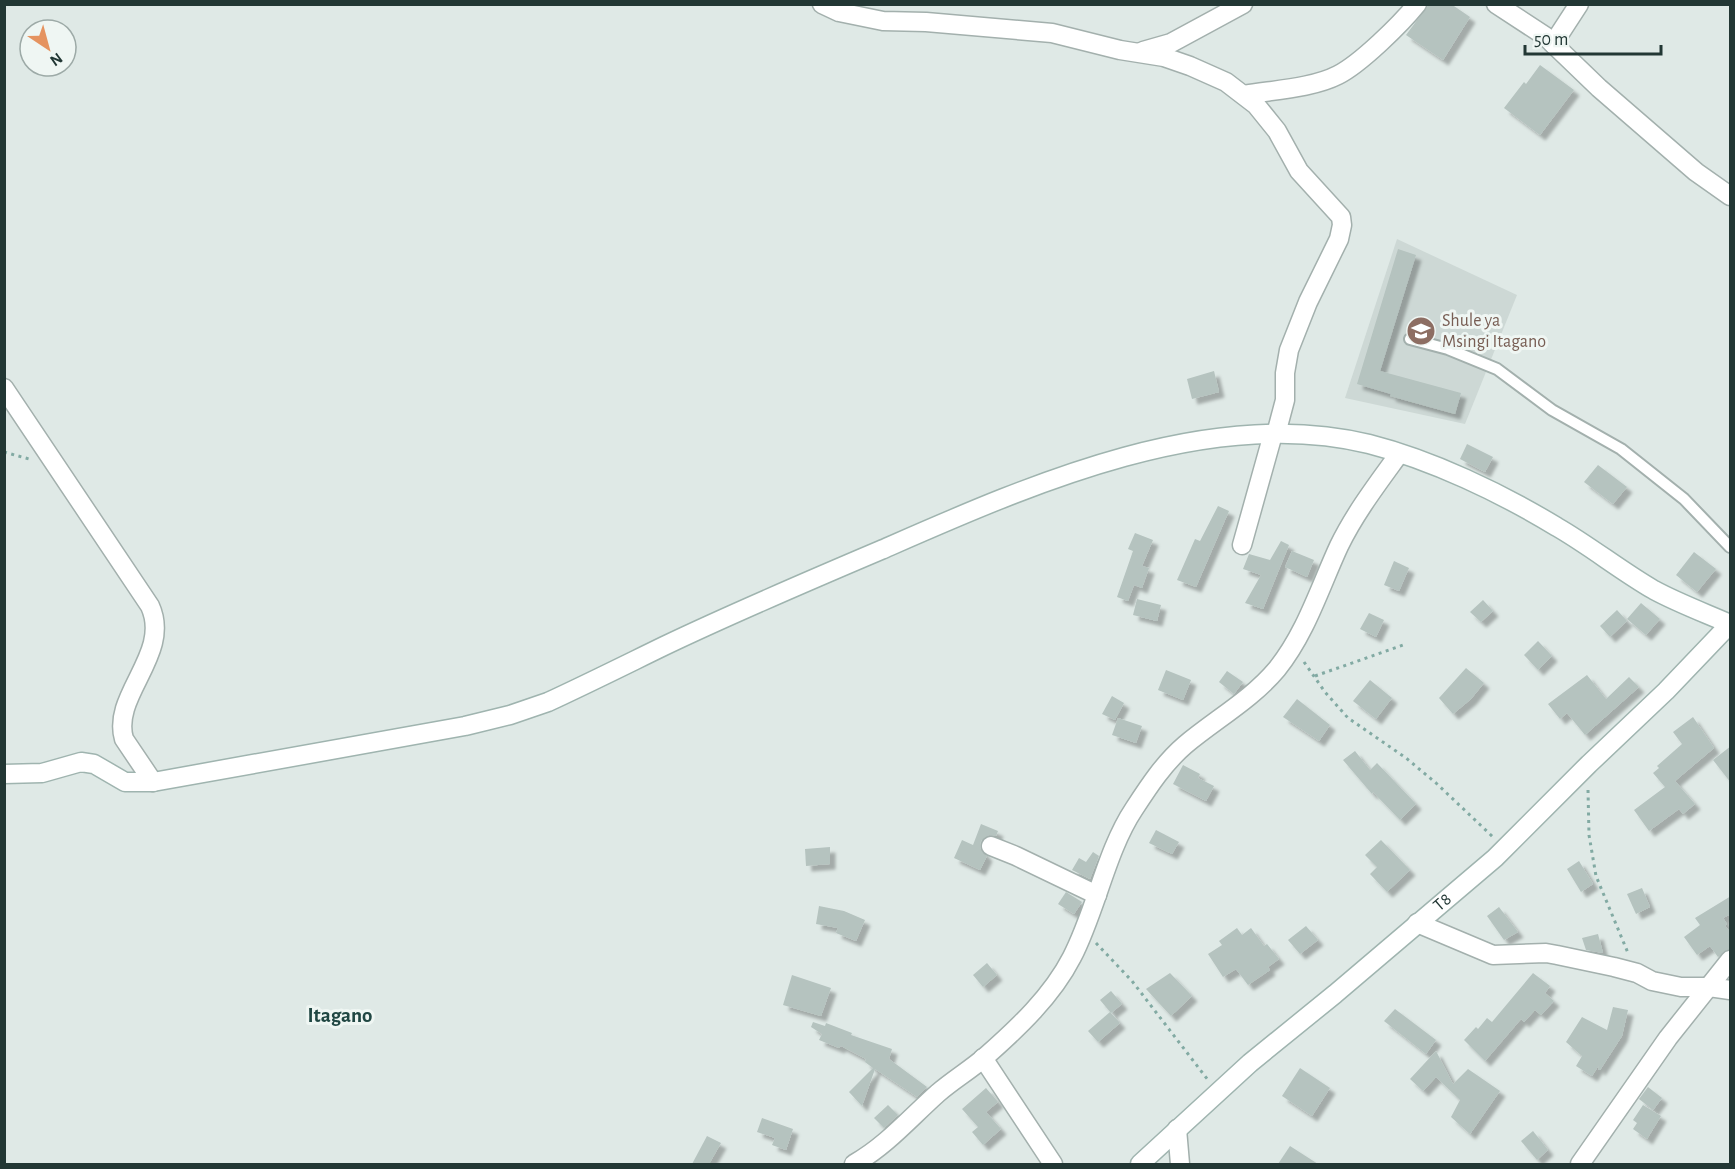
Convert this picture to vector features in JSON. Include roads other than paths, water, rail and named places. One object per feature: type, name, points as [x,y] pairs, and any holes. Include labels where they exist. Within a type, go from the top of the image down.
[{"type":"street","points":[[822,4],[838,12],[883,21],[926,22],[1052,33],[1136,53],[1164,57],[1226,82],[1256,105],[1277,131],[1299,171],[1341,217],[1342,225],[1289,350],[1285,373],[1285,400],[1242,545]]},
{"type":"street","points":[[1136,53],[1171,43],[1243,4]]},
{"type":"street","points":[[1244,95],[1317,82],[1340,75],[1398,25],[1417,4]]},
{"type":"street","points":[[1496,4],[1534,27],[1599,88],[1696,172],[1731,196]]},
{"type":"street","points":[[1553,44],[1579,4]]},
{"type":"street","points":[[4,388],[150,606],[155,617],[155,640],[122,721],[124,739],[153,782]]},
{"type":"street","points":[[4,774],[42,773],[81,762],[94,764],[125,782],[153,782],[465,726],[510,715],[548,702],[766,599],[934,526],[1061,476],[1164,447],[1216,438],[1275,434],[1326,437],[1369,444],[1440,468],[1558,527],[1654,590],[1731,624]]},
{"type":"street","points":[[854,1164],[875,1151],[939,1092],[983,1058],[1028,1017],[1048,993],[1071,959],[1084,932],[1122,832],[1132,812],[1154,779],[1185,745],[1256,692],[1278,668],[1310,612],[1340,544],[1366,501],[1399,454]]},
{"type":"street","name":"T8","points":[[1140,1164],[1250,1063],[1505,848],[1666,691],[1731,624]]},
{"type":"street","points":[[991,846],[1097,896]]},
{"type":"street","points":[[1417,923],[1493,955],[1546,953],[1637,973],[1652,981],[1681,987],[1731,990]]},
{"type":"street","points":[[1580,1164],[1668,1038],[1731,960]]},
{"type":"street","points":[[983,1058],[1053,1164]]},
{"type":"street","points":[[1177,1129],[1180,1164]]},
{"type":"lane","points":[[1410,339],[1448,349],[1497,369],[1552,410],[1621,449],[1684,499],[1731,547]]},
{"type":"place","name":"Shule ya Msingi Itagano","points":[[1421,331]]},
{"type":"district","name":"Itagano","points":[[340,1015]]}]
